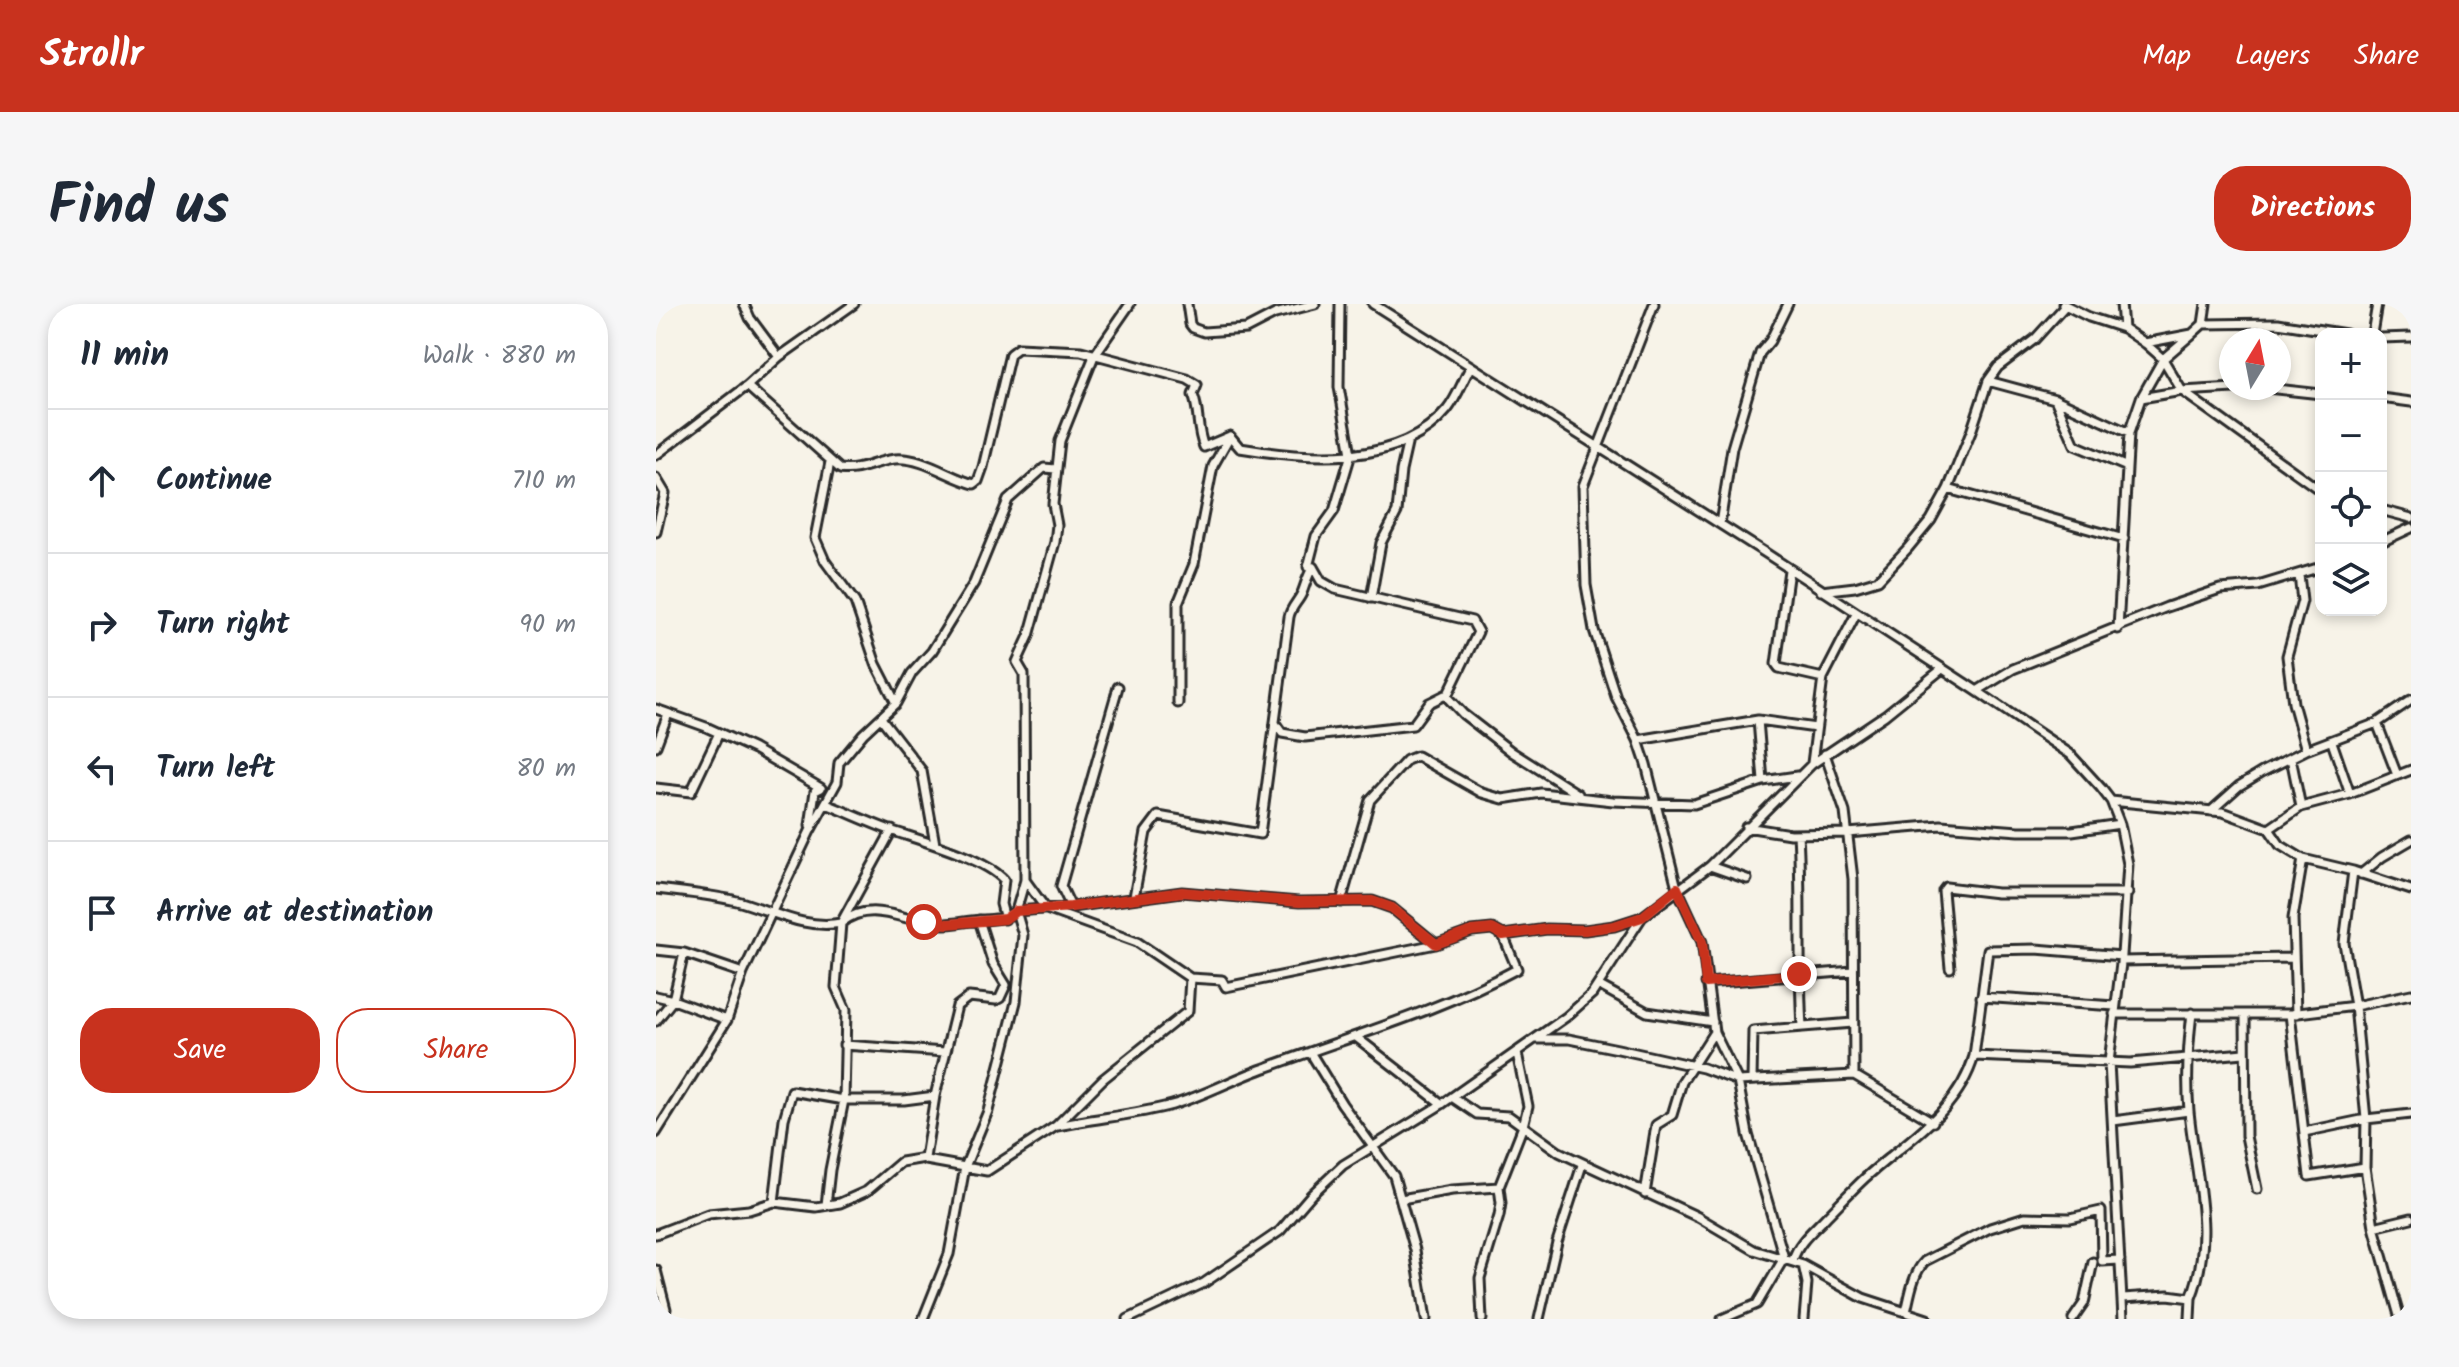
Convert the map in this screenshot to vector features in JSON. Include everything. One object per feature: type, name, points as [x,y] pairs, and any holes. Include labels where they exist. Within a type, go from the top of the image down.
[{"type":"street","points":[[744,304],[750,318],[779,357]]},
{"type":"street","points":[[656,455],[747,386],[779,357],[854,304]]},
{"type":"street","points":[[923,1319],[949,1254],[965,1167],[988,1111],[1016,1002],[1023,935],[1016,911],[1025,880],[1024,674],[1017,662],[1029,636],[1053,550],[1057,525],[1053,504],[1060,441],[1094,356],[1130,304]]},
{"type":"street","points":[[1187,304],[1190,324],[1204,332],[1246,329],[1275,314],[1315,304]]},
{"type":"street","points":[[1340,304],[1339,387],[1351,454],[1334,511],[1316,536],[1308,567],[1313,567],[1321,581],[1330,587],[1475,624],[1476,636],[1447,696]]},
{"type":"street","points":[[1373,304],[1977,691],[2070,754],[2111,801],[2120,824],[2128,864],[2122,959],[2109,1062],[2123,1319]]},
{"type":"street","points":[[1654,304],[1597,446],[1582,492],[1586,585],[1594,630],[1616,697],[1638,740],[1677,888],[1702,942],[1714,1032],[1738,1081],[1748,1134],[1788,1259]]},
{"type":"street","points":[[1720,524],[1732,448],[1760,353],[1774,334],[1788,304]]},
{"type":"street","points":[[2121,304],[2123,328]]},
{"type":"street","points":[[2118,629],[2129,433],[2141,398],[2163,359],[2203,324],[2206,304]]},
{"type":"street","points":[[2373,328],[2377,304]]},
{"type":"street","points":[[1821,591],[1866,585],[1878,580],[1931,520],[1948,489],[1988,381],[1998,367],[2035,339],[2064,305],[2123,328],[2145,343],[2163,359],[2182,391],[2315,487]]},
{"type":"street","points":[[2203,324],[2278,323],[2315,329]]},
{"type":"street","points":[[2145,343],[2192,334]]},
{"type":"street","points":[[2387,338],[2411,337]]},
{"type":"street","points":[[747,386],[830,462],[840,469],[851,471],[895,459],[914,461],[976,483],[1010,354],[1018,348],[1081,351],[1187,379],[1197,385],[1193,395],[1197,432],[1204,447],[1230,436]]},
{"type":"street","points":[[1230,436],[1240,448],[1269,453],[1316,456],[1375,451],[1408,440],[1448,409],[1471,366]]},
{"type":"street","points":[[1988,381],[2055,399],[2129,433]]},
{"type":"street","points":[[2141,398],[2219,389]]},
{"type":"street","points":[[2291,391],[2315,393]]},
{"type":"street","points":[[2055,399],[2075,445],[2125,466]]},
{"type":"street","points":[[2387,399],[2411,402]]},
{"type":"street","points":[[1178,703],[1178,603],[1194,564],[1213,466],[1230,436]]},
{"type":"street","points":[[1371,598],[1381,543],[1397,512],[1408,440]]},
{"type":"street","points":[[830,462],[815,538],[825,561],[855,602],[876,664],[896,703]]},
{"type":"street","points":[[656,1133],[727,1020],[743,973],[810,831],[837,782],[839,763],[848,749],[896,703],[912,673],[932,651],[974,583],[1008,500],[1044,468],[1056,469]]},
{"type":"street","points":[[656,478],[665,493],[656,532]]},
{"type":"street","points":[[1948,489],[2124,539]]},
{"type":"street","points":[[2387,512],[2411,518]]},
{"type":"street","points":[[2387,539],[2411,528]]},
{"type":"street","points":[[1134,897],[1146,832],[1158,816],[1260,834],[1289,617],[1313,567]]},
{"type":"street","points":[[1977,691],[2013,669],[2167,607],[2220,589],[2258,586],[2315,569]]},
{"type":"street","points":[[1789,570],[1776,664],[1779,668],[1823,678]]},
{"type":"street","points":[[2299,575],[2302,601],[2287,656],[2293,703],[2306,750]]},
{"type":"street","points":[[1812,764],[1823,678],[1856,614]]},
{"type":"street","points":[[1128,1319],[1204,1283],[1280,1231],[1311,1195],[1343,1165],[1442,1104],[1579,1006],[1598,985],[1642,917],[1710,866],[1812,764],[1885,715],[1942,669]]},
{"type":"street","points":[[1071,907],[1061,886],[1118,687]]},
{"type":"street","points":[[1275,723],[1282,733],[1305,737],[1413,725],[1429,703],[1447,696]]},
{"type":"street","points":[[1447,696],[1458,710],[1512,752],[1582,797]]},
{"type":"street","points":[[2211,811],[2239,786],[2306,750],[2377,723],[2411,700]]},
{"type":"street","points":[[656,709],[761,753],[821,788],[815,791],[810,831]]},
{"type":"street","points":[[656,746],[668,714]]},
{"type":"street","points":[[881,718],[922,771],[935,844]]},
{"type":"street","points":[[1638,740],[1758,720],[1816,728]]},
{"type":"street","points":[[1758,720],[1763,781]]},
{"type":"street","points":[[2377,723],[2397,775]]},
{"type":"street","points":[[656,788],[691,792],[719,733]]},
{"type":"street","points":[[2332,742],[2350,794]]},
{"type":"street","points":[[1825,754],[1841,796],[1853,879],[1854,1075]]},
{"type":"street","points":[[1341,902],[1370,800],[1407,760],[1417,756],[1493,798],[1541,793],[1613,801],[1702,803],[1763,781],[1800,775]]},
{"type":"street","points":[[2291,758],[2301,807]]},
{"type":"street","points":[[2269,829],[2301,807],[2350,794],[2411,770]]},
{"type":"street","points":[[2111,801],[2236,815],[2269,829],[2280,845],[2303,859],[2357,872],[2411,890]]},
{"type":"street","points":[[826,804],[935,844],[1002,877],[1001,904],[1005,919]]},
{"type":"street","points":[[1746,827],[1798,834],[1941,825],[2019,831],[2072,831],[2120,824]]},
{"type":"street","points":[[826,1205],[844,1100],[846,1010],[836,987],[841,923],[892,830]]},
{"type":"street","points":[[1798,834],[1802,1027]]},
{"type":"street","points":[[2400,1319],[2374,1227],[2365,1167],[2366,1119],[2355,1006],[2344,943],[2357,872],[2411,840]]},
{"type":"street","points":[[2303,859],[2293,918],[2293,1014],[2309,1176],[2365,1167]]},
{"type":"street","points":[[1710,866],[1747,879]]},
{"type":"street","points":[[1025,880],[1046,909],[1137,942],[1190,978],[1222,980],[1226,987],[1436,944],[1472,931],[1492,929],[1503,935],[1547,929],[1585,930],[1614,926],[1642,917]]},
{"type":"street","points":[[1950,968],[1943,891],[1946,887],[1997,893],[2128,893]]},
{"type":"street","points":[[656,889],[739,902],[772,915],[823,925],[841,923],[857,913],[878,911],[941,925],[1005,919],[1016,911],[1199,891],[1259,900],[1382,903],[1436,944]]},
{"type":"street","points":[[925,1158],[935,1096],[957,1006],[969,997],[996,1000],[1006,985],[993,964],[979,920]]},
{"type":"street","points":[[1056,1126],[1168,1106],[1206,1095],[1265,1068],[1356,1037],[1463,994],[1517,969],[1503,935]]},
{"type":"street","points":[[1722,1319],[1757,1304],[1799,1245],[1865,1178],[1933,1122],[1965,1084],[1974,1056],[1990,949],[2036,949],[2122,959],[2293,958]]},
{"type":"street","points":[[656,950],[684,953],[743,973]]},
{"type":"street","points":[[656,1021],[673,1000],[684,953]]},
{"type":"street","points":[[1706,983],[1853,971]]},
{"type":"street","points":[[656,1234],[708,1214],[749,1210],[774,1202],[816,1207],[840,1203],[867,1191],[901,1162],[925,1158],[987,1171],[1056,1126],[1103,1079],[1188,1011],[1190,978]]},
{"type":"street","points":[[1598,985],[1647,1012],[1713,1022]]},
{"type":"street","points":[[1981,997],[2114,1010],[2293,1014],[2355,1006],[2411,994]]},
{"type":"street","points":[[656,996],[727,1020]]},
{"type":"street","points":[[2190,1319],[2191,1298],[2202,1265],[2204,1234],[2203,1203],[2189,1111],[2187,1057],[2192,1013]]},
{"type":"street","points":[[2245,1014],[2246,1136],[2257,1189]]},
{"type":"street","points":[[1752,1080],[1753,1031],[1853,1023]]},
{"type":"street","points":[[1645,1194],[1656,1125],[1672,1115],[1679,1089],[1714,1032]]},
{"type":"street","points":[[1356,1037],[1442,1104]]},
{"type":"street","points":[[1536,1039],[1569,1039],[1703,1068],[1738,1081],[1854,1075],[1933,1122]]},
{"type":"street","points":[[844,1045],[945,1052]]},
{"type":"street","points":[[1310,1052],[1342,1104],[1394,1176],[1415,1250],[1426,1319]]},
{"type":"street","points":[[1482,1319],[1480,1278],[1499,1216],[1499,1187],[1528,1106],[1517,1053]]},
{"type":"street","points":[[1974,1056],[2109,1062],[2244,1053]]},
{"type":"street","points":[[774,1202],[790,1092],[844,1100],[904,1100],[935,1096]]},
{"type":"street","points":[[1452,1097],[1477,1114],[1509,1116],[1582,1165],[1698,1217],[1754,1250],[1788,1259],[1851,1293],[1927,1319]]},
{"type":"street","points":[[2113,1121],[2189,1111]]},
{"type":"street","points":[[2304,1132],[2366,1119],[2411,1114]]},
{"type":"street","points":[[1539,1319],[1557,1242],[1582,1165]]},
{"type":"street","points":[[1401,1199],[1452,1190],[1499,1187]]},
{"type":"street","points":[[1906,1312],[1923,1263],[1990,1228],[2025,1217],[2070,1218],[2101,1211],[2102,1261],[2120,1260]]},
{"type":"street","points":[[2374,1227],[2411,1218]]},
{"type":"street","points":[[2073,1319],[2084,1303],[2093,1262]]},
{"type":"street","points":[[1803,1265],[1807,1283],[1804,1319]]},
{"type":"street","points":[[656,1270],[666,1309],[661,1319]]},
{"type":"street","points":[[2123,1298],[2168,1295],[2191,1298]]},
{"type":"route","points":[[924,922],[941,925],[1005,919],[1016,911],[1199,891],[1259,900],[1382,903],[1436,944],[1472,931],[1492,929],[1503,935],[1547,929],[1585,930],[1614,926],[1642,917],[1677,888],[1702,942],[1706,983],[1799,974]]}]
